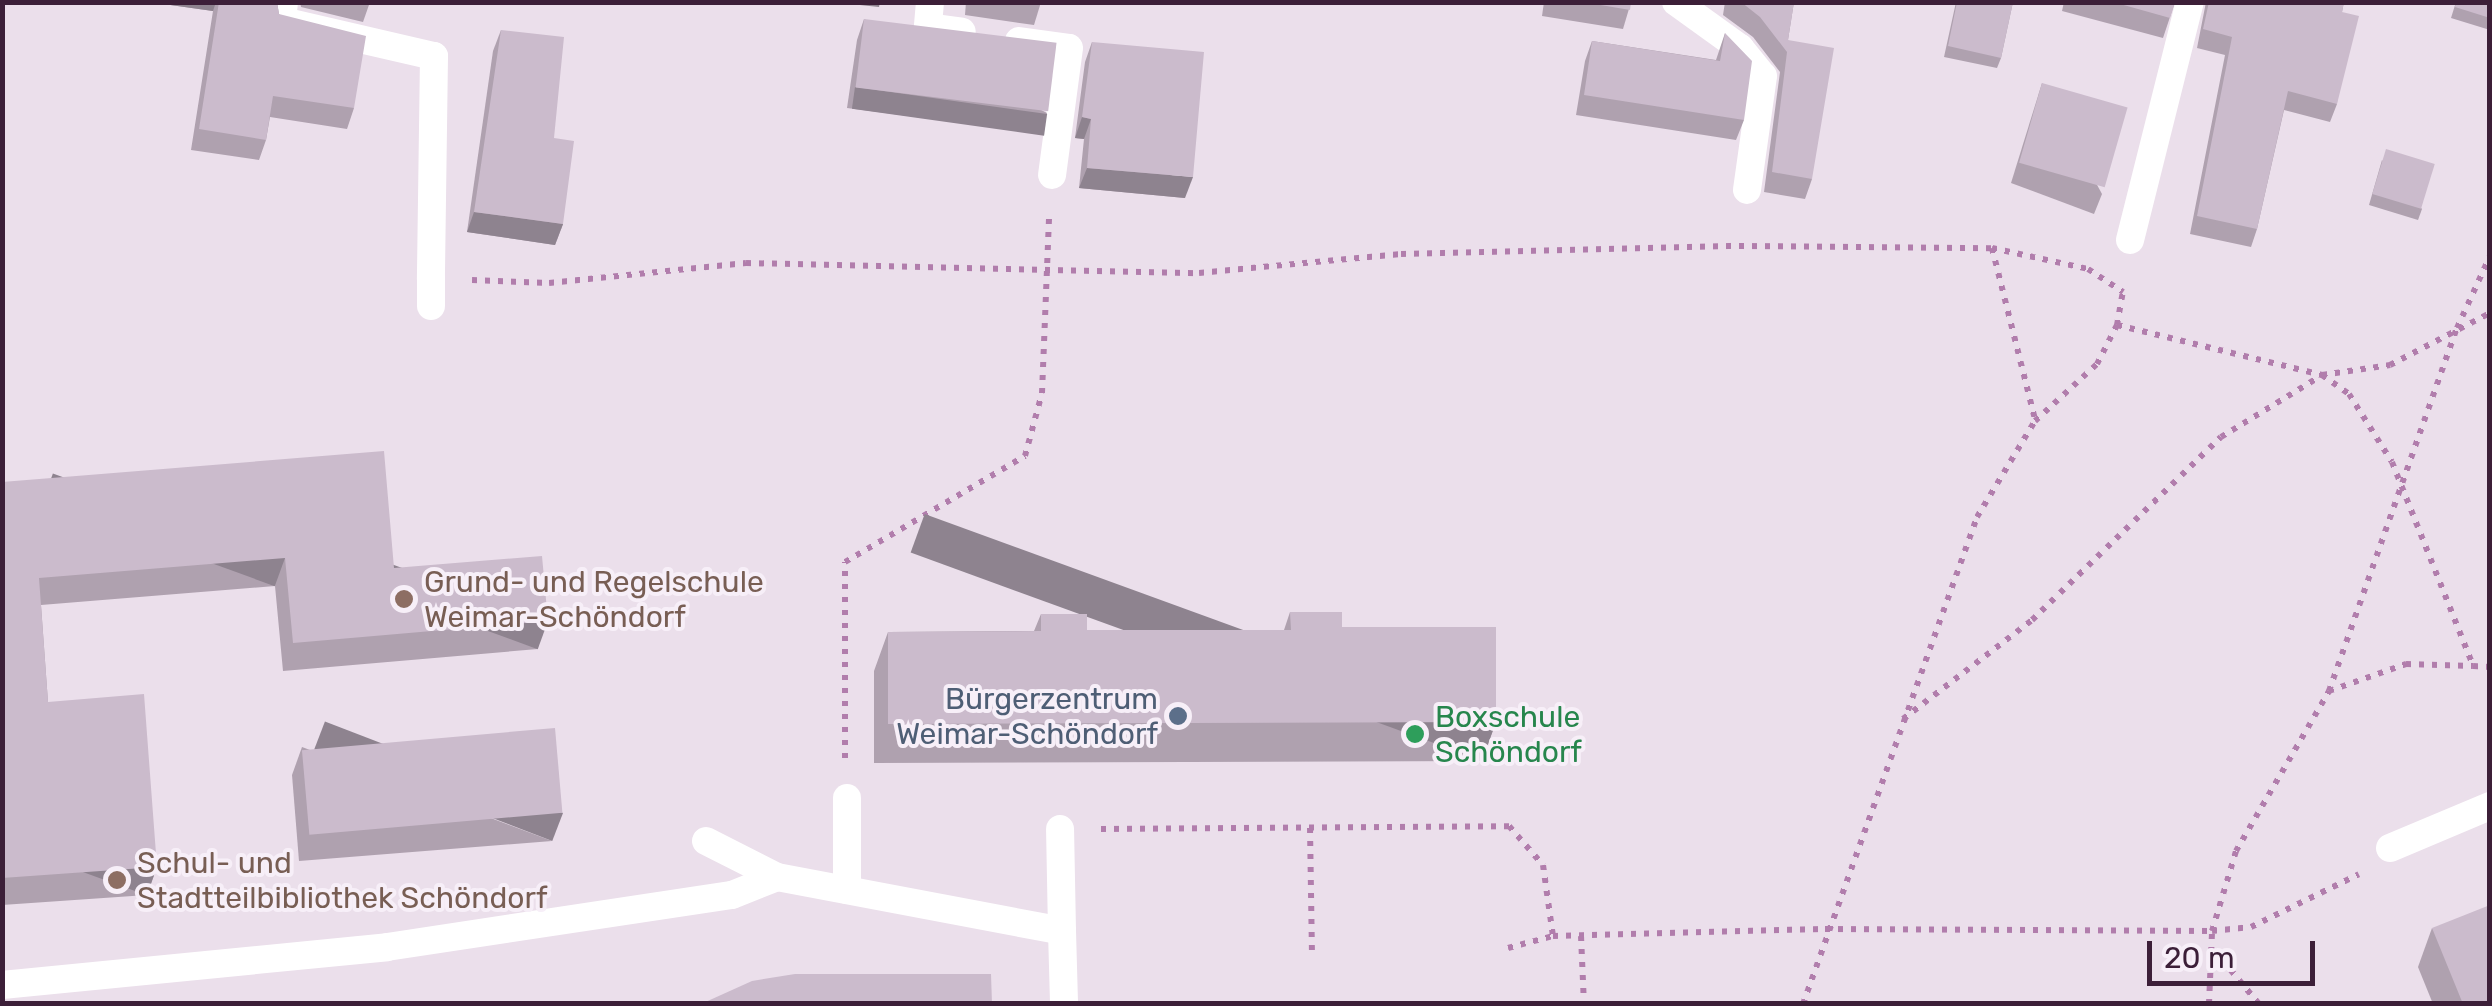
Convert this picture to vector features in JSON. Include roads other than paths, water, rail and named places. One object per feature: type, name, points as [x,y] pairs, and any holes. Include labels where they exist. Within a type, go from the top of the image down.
[{"type":"street","points":[[284,2],[282,20],[434,56],[431,292]]},
{"type":"street","points":[[930,2],[928,27],[1069,48],[1052,176]]},
{"type":"street","points":[[1676,2],[1740,48],[1763,76],[1747,190]]},
{"type":"street","points":[[2130,240],[2190,2]]},
{"type":"street","points":[[847,798],[847,890]]},
{"type":"street","points":[[2390,848],[2490,806]]},
{"type":"street","points":[[1060,830],[1064,1004]]},
{"type":"street","points":[[706,841],[777,877],[1062,931]]},
{"type":"street","points":[[2,985],[557,924],[732,896],[777,877]]},
{"type":"place","name":"Grund- und Regelschule Weimar-Schöndorf","points":[[404,599]]},
{"type":"place","name":"Bürgerzentrum Weimar-Schöndorf","points":[[1178,716]]},
{"type":"place","name":"Boxschule Schöndorf","points":[[1415,734]]},
{"type":"place","name":"Schul- und Stadtteilbibliothek Schöndorf","points":[[117,880]]}]
